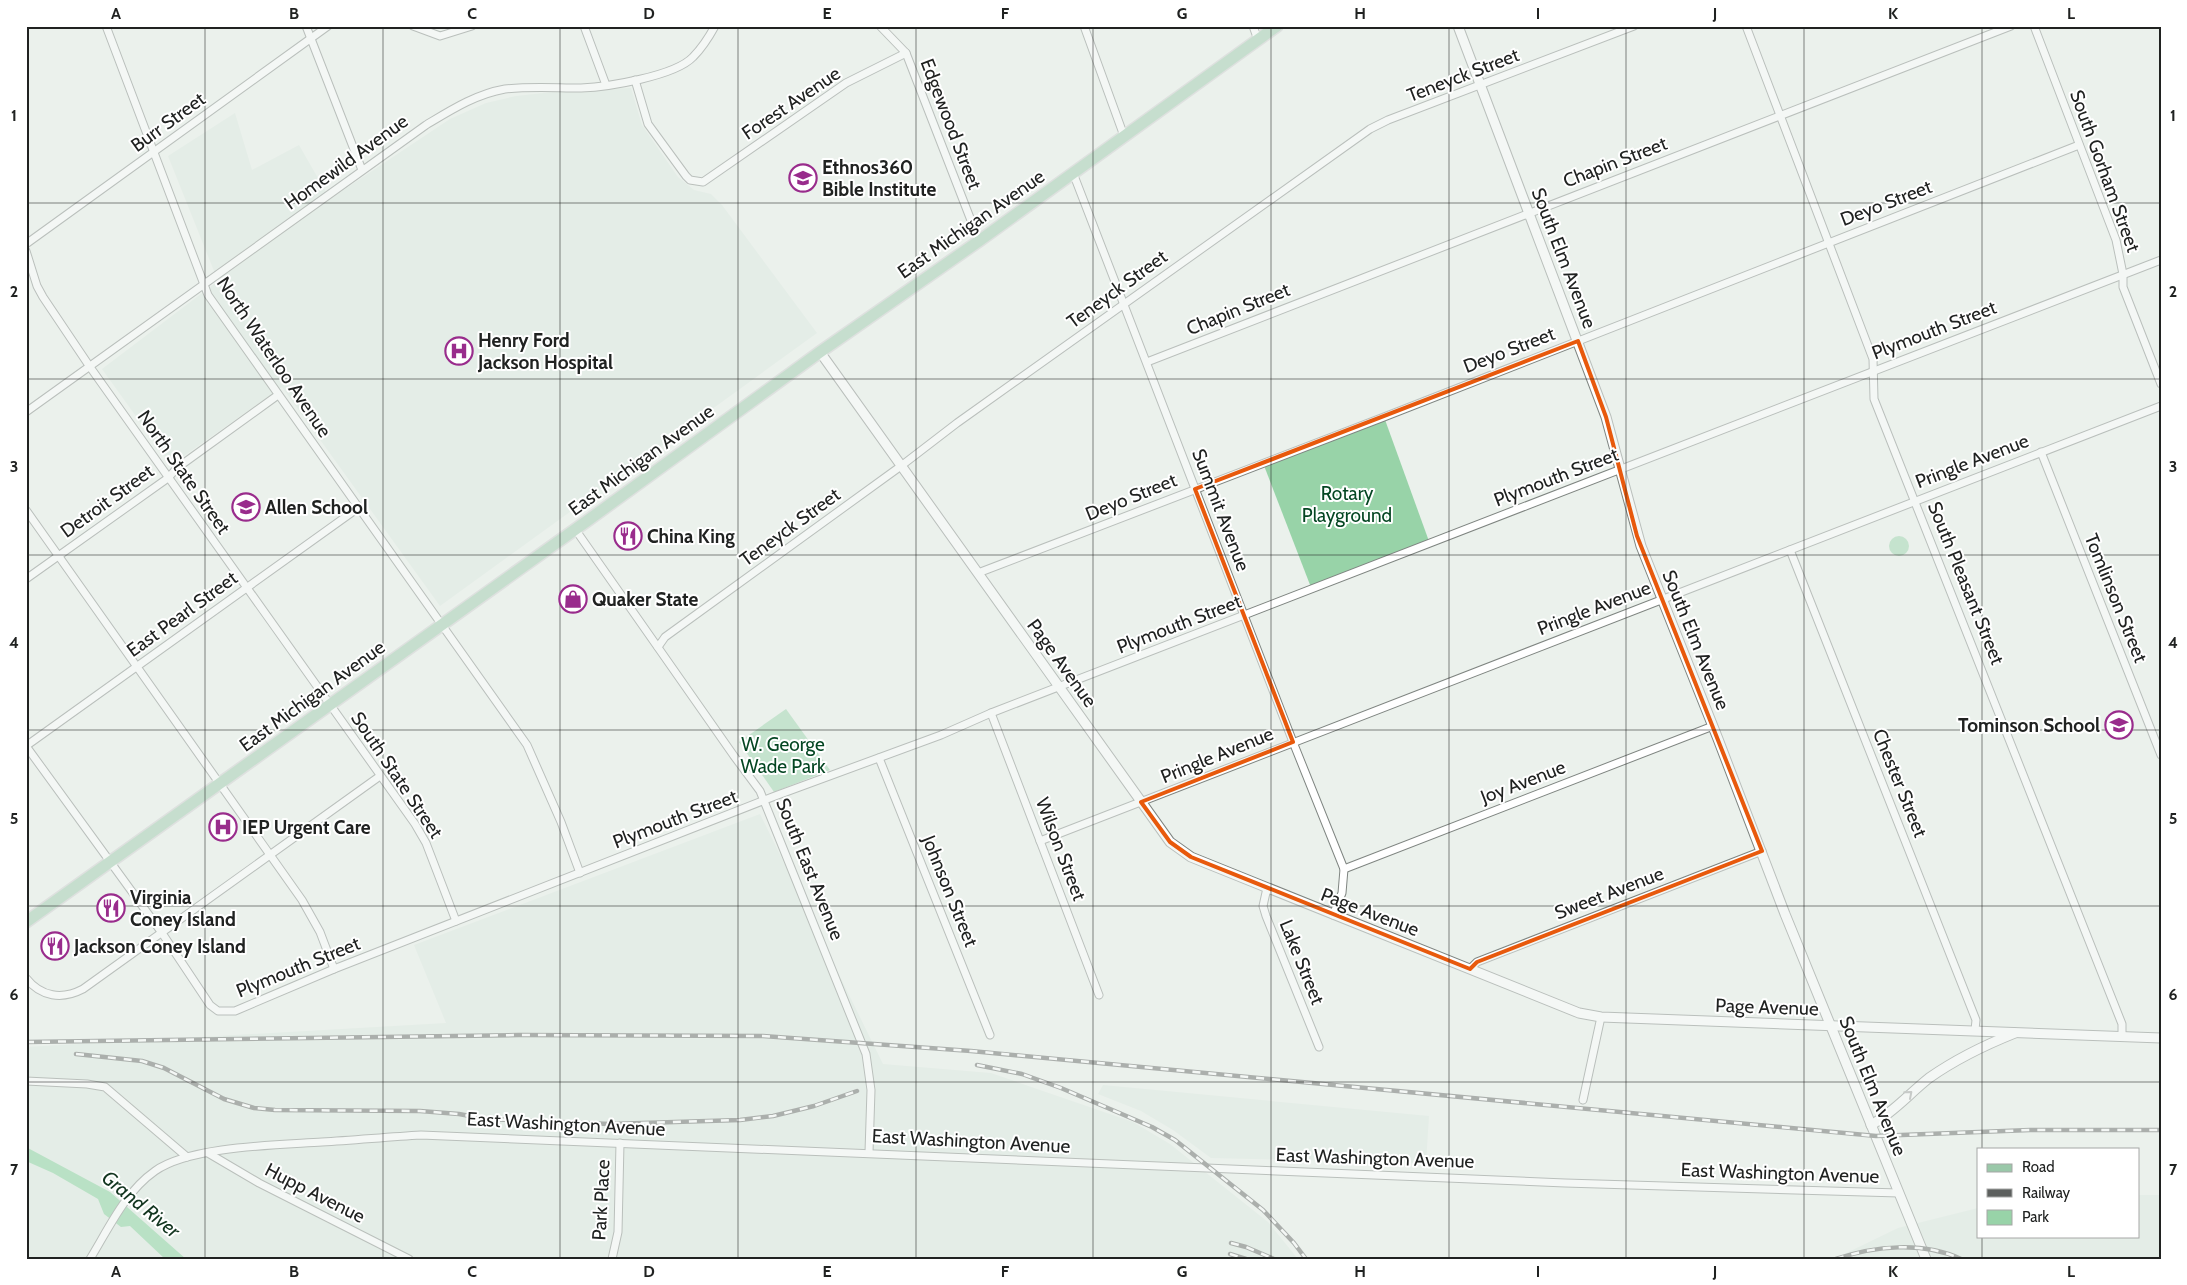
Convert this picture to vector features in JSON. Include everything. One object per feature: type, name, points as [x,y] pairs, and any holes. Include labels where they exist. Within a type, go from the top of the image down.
[{"type":"main road","name":"East Michigan Avenue","points":[[26,922],[1277,26]]},
{"type":"street","name":"North Waterloo Avenue","points":[[106,26],[203,285],[234,334],[534,756],[562,822],[580,873]]},
{"type":"street","points":[[306,26],[362,170]]},
{"type":"street","name":"Burr Street","points":[[26,244],[328,26]]},
{"type":"street","points":[[413,26],[440,36],[472,26]]},
{"type":"street","points":[[584,26],[606,85]]},
{"type":"street","name":"Homewild Avenue","points":[[26,412],[362,170],[426,125],[460,105],[485,94],[506,89],[584,88],[635,80],[680,67],[693,58],[715,26]]},
{"type":"street","name":"Edgewood Street","points":[[880,26],[906,53],[979,241]]},
{"type":"street","points":[[1084,26],[1124,136]]},
{"type":"street","points":[[1253,26],[1258,40]]},
{"type":"street","name":"South Elm Avenue","points":[[1458,26],[1606,417],[1637,536],[1830,1025],[1926,1259]]},
{"type":"street","name":"Teneyck Street","points":[[658,647],[665,637],[901,466],[964,417],[1370,129],[1388,120],[1634,26]]},
{"type":"street","name":"South Pleasant Street","points":[[1746,26],[1873,360],[1874,399],[2122,1024],[2122,1037]]},
{"type":"street","name":"Chapin Street","points":[[1147,362],[1528,212],[2011,26]]},
{"type":"street","name":"South Gorham Street","points":[[2034,26],[2116,240],[2123,274],[2123,287],[2161,384]]},
{"type":"street","name":"Forest Avenue","points":[[635,80],[648,124],[686,176],[703,182],[710,179],[846,83],[906,53]]},
{"type":"street","name":"Deyo Street","points":[[978,573],[2079,145]]},
{"type":"street","name":"Summit Avenue","points":[[1073,173],[1293,742],[1344,868],[1342,893],[1333,915]]},
{"type":"street","name":"North State Street","points":[[26,251],[37,286],[43,297],[168,478],[330,704]]},
{"type":"street","name":"Plymouth Street","points":[[162,933],[210,1005],[218,1011],[235,1011],[334,969],[456,921],[2161,260]]},
{"type":"street","name":"Page Avenue","points":[[820,352],[1170,842],[1184,853],[1333,915],[1579,1013],[1601,1017],[2161,1038]]},
{"type":"street","name":"Detroit Street","points":[[26,579],[168,478],[177,468],[278,395]]},
{"type":"street","name":"Pringle Avenue","points":[[1040,841],[2161,406]]},
{"type":"street","name":"Tomlinson Street","points":[[2041,452],[2161,755]]},
{"type":"street","name":"East Pearl Street","points":[[26,746],[358,508]]},
{"type":"street","points":[[26,510],[270,854],[315,923],[334,969]]},
{"type":"street","name":"South East Avenue","points":[[575,529],[734,756],[760,790],[866,1054],[871,1090],[869,1152]]},
{"type":"street","name":"Chester Street","points":[[1790,550],[1976,1020],[1975,1030]]},
{"type":"street","name":"South State Street","points":[[330,704],[426,844],[456,921]]},
{"type":"street","name":"Wilson Street","points":[[991,713],[1099,995]]},
{"type":"street","name":"Joy Avenue","points":[[1344,868],[1713,726]]},
{"type":"street","points":[[26,746],[162,933]]},
{"type":"street","name":"Johnson Street","points":[[879,758],[990,1036]]},
{"type":"street","points":[[26,978],[38,990],[52,995],[69,995],[83,989],[380,776]]},
{"type":"street","name":"Sweet Avenue","points":[[1470,969],[1477,962],[1762,851]]},
{"type":"street","name":"Lake Street","points":[[1267,888],[1263,906],[1266,916],[1319,1047]]},
{"type":"street","points":[[1583,1100],[1601,1017]]},
{"type":"street","points":[[1871,1125],[1881,1120],[1910,1093],[1949,1065],[1983,1046],[2019,1032]]},
{"type":"street","points":[[26,1081],[87,1084],[105,1087],[187,1157]]},
{"type":"street","name":"East Washington Avenue","points":[[90,1259],[110,1224],[141,1182],[155,1171],[187,1157],[292,1143],[421,1135],[792,1151],[869,1152],[1565,1183],[1899,1193]]},
{"type":"street","name":"Park Place","points":[[612,1259],[618,1232],[620,1143]]},
{"type":"street","name":"Hupp Avenue","points":[[208,1153],[259,1183],[409,1259]]},
{"type":"highlighted area","points":[[1578,341],[1606,417],[1637,536],[1762,851],[1477,962],[1470,969],[1191,857],[1170,842],[1141,802],[1293,742],[1195,489]]},
{"type":"shaded area","name":"Henry Ford Jackson Hospital","points":[[631,88],[642,125],[678,177],[694,190],[711,194],[722,205],[817,333],[440,606],[282,387],[171,465],[102,369],[218,281],[168,156],[235,113],[252,170],[299,145],[330,199],[450,119],[486,103],[516,96],[571,90]]},
{"type":"shaded area","points":[[760,814],[883,1064],[991,1073],[1133,1122],[1170,1144],[1268,1222],[1298,1259],[28,1259],[26,1254],[26,1047],[446,1023],[414,945]]},
{"type":"shaded area","points":[[1103,1085],[1429,1116],[1426,1163],[1211,1158],[1173,1130],[1141,1111],[1098,1094]]},
{"type":"shaded area","name":"Grand River","points":[[26,1147],[110,1192],[186,1259],[165,1259],[130,1226],[121,1227],[104,1214],[98,1199],[53,1173],[26,1161]]},
{"type":"shaded area","points":[[2140,1195],[2161,1195],[2161,1259],[1834,1259],[1898,1228],[1977,1208],[1977,1238],[2140,1238]]},
{"type":"green space","name":"Rotary Playground","points":[[1384,417],[1430,544],[1312,590],[1263,463]]},
{"type":"green space","points":[[1899,536],[1906,539],[1909,546],[1906,553],[1899,556],[1892,553],[1889,546],[1892,539]]},
{"type":"green space","name":"W. George Wade Park","points":[[786,709],[830,770],[774,792],[739,742]]},
{"type":"railway","points":[[26,1042],[519,1035],[763,1036],[971,1051],[1876,1136],[2030,1130],[2161,1130]]},
{"type":"railway","points":[[76,1054],[142,1061],[164,1068],[224,1099],[254,1108],[275,1110],[420,1111],[459,1114],[486,1119],[610,1124],[740,1120],[773,1116],[814,1106],[857,1091]]},
{"type":"railway","points":[[977,1065],[1022,1074],[1061,1088],[1152,1127],[1175,1140],[1263,1210],[1294,1243],[1306,1259]]},
{"type":"railway","points":[[1231,1243],[1274,1259]]},
{"type":"railway","points":[[1836,1259],[1866,1251],[1899,1247],[1931,1250],[1961,1259]]},
{"type":"railway","points":[[1230,1254],[1246,1259]]},
{"type":"place","name":"Ethnos360 Bible Institute","points":[[803,178]]},
{"type":"place","name":"Henry Ford Jackson Hospital","points":[[459,351]]},
{"type":"place","name":"Allen School","points":[[246,507]]},
{"type":"place","name":"China King","points":[[628,536]]},
{"type":"place","name":"Quaker State","points":[[573,599]]},
{"type":"place","name":"Tominson School","points":[[2119,725]]},
{"type":"place","name":"IEP Urgent Care","points":[[223,827]]},
{"type":"place","name":"Virginia Coney Island","points":[[111,908]]},
{"type":"place","name":"Jackson Coney Island","points":[[55,946]]}]
